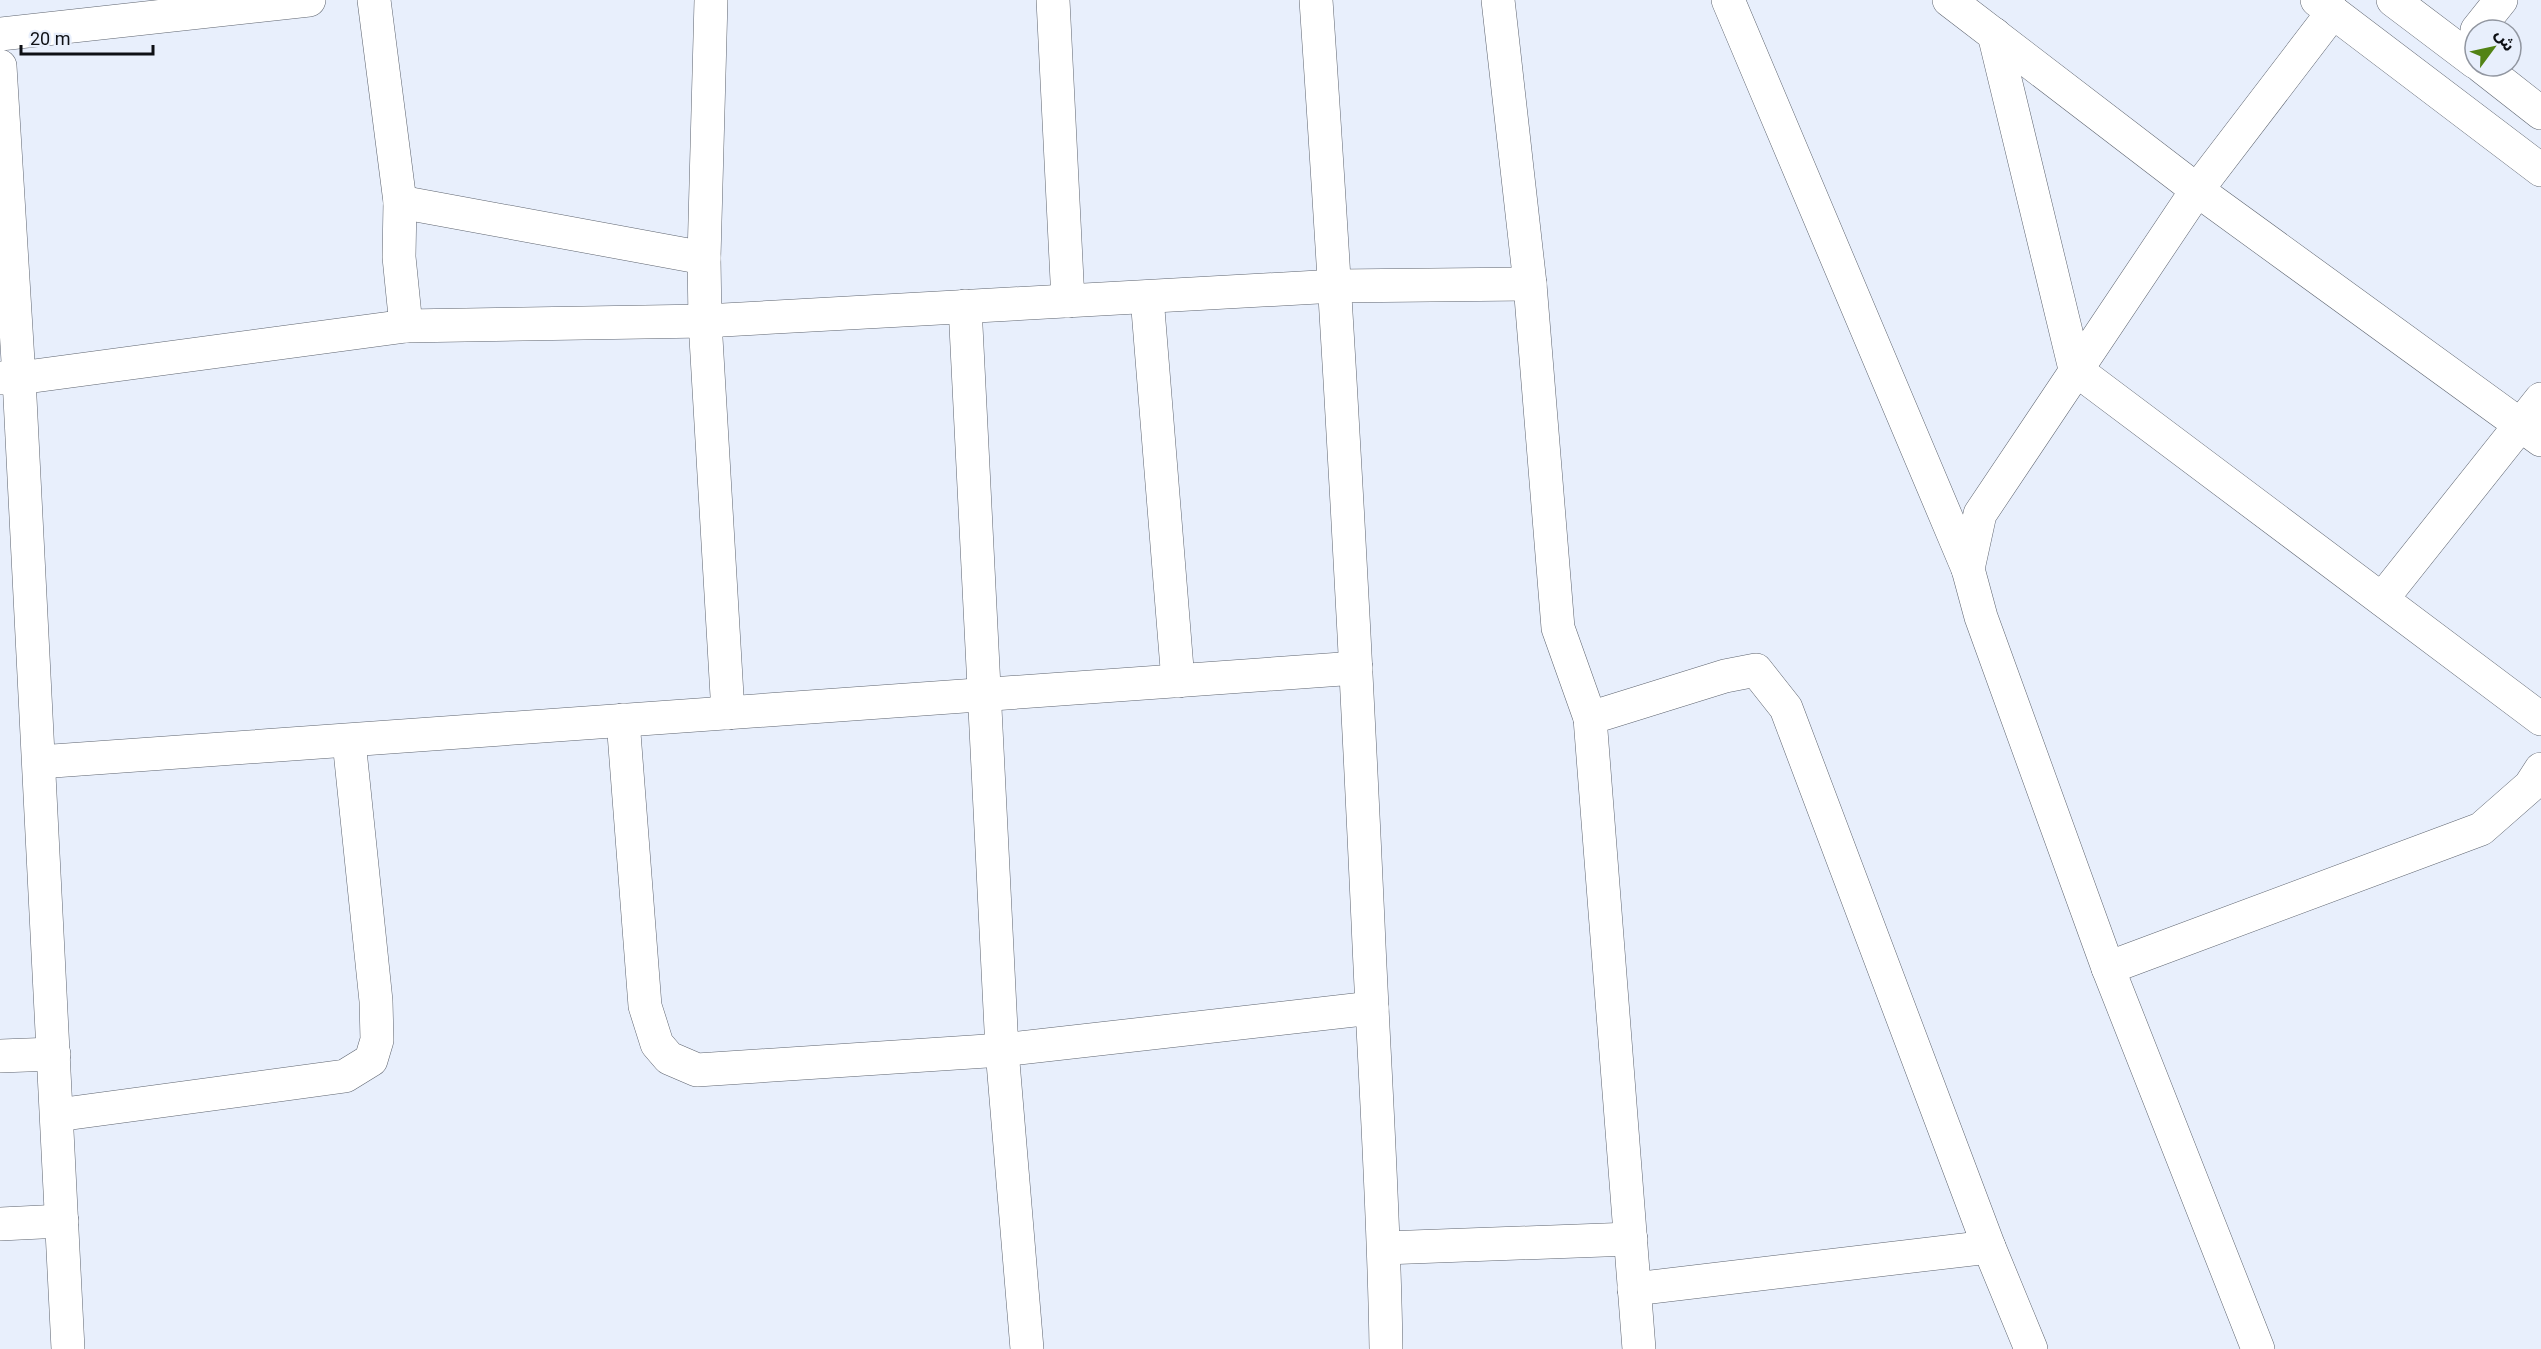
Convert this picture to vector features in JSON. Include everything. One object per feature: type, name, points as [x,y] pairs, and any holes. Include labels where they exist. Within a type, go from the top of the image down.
[{"type":"street","points":[[0,34],[309,0]]},
{"type":"street","points":[[374,0],[400,202],[399,257],[406,326]]},
{"type":"street","points":[[711,0],[704,258],[705,321],[728,713]]},
{"type":"street","points":[[1053,0],[1068,301]]},
{"type":"street","points":[[1316,0],[1336,286],[1356,668],[1384,1248],[1386,1349]]},
{"type":"street","points":[[1498,0],[1530,284],[1558,628],[1590,718],[1639,1349]]},
{"type":"street","points":[[1728,0],[1968,569],[1981,617],[2108,968],[2258,1349]]},
{"type":"street","points":[[1949,0],[2198,190],[2530,432]]},
{"type":"street","points":[[2393,0],[2463,41]]},
{"type":"street","points":[[2491,18],[2501,0]]},
{"type":"street","points":[[1968,569],[1980,514],[2075,369],[2325,6],[2541,170]]},
{"type":"street","points":[[1994,34],[2075,369],[2541,719]]},
{"type":"street","points":[[2433,86],[2463,58]]},
{"type":"street","points":[[0,66],[9,378],[39,762],[68,1349]]},
{"type":"street","points":[[2505,78],[2541,112]]},
{"type":"street","points":[[400,202],[704,258]]},
{"type":"street","points":[[9,378],[406,326],[705,321],[1336,286],[1530,284]]},
{"type":"street","points":[[1147,297],[1178,681]]},
{"type":"street","points":[[965,306],[1002,1050],[1027,1349]]},
{"type":"street","points":[[2382,599],[2530,432],[2541,399]]},
{"type":"street","points":[[39,762],[1356,668]]},
{"type":"street","points":[[1590,718],[1725,676],[1756,670],[1786,708],[1989,1247],[2031,1349]]},
{"type":"street","points":[[623,720],[645,1006],[657,1044],[669,1058],[697,1070],[1002,1050],[1372,1008]]},
{"type":"street","points":[[57,1115],[345,1076],[371,1060],[377,1040],[376,1001],[349,741]]},
{"type":"street","points":[[2108,968],[2481,829],[2537,783]]},
{"type":"street","points":[[0,1056],[54,1054]]},
{"type":"street","points":[[0,1224],[62,1221]]},
{"type":"street","points":[[1384,1248],[1631,1239]]},
{"type":"street","points":[[1634,1289],[1989,1247]]}]
